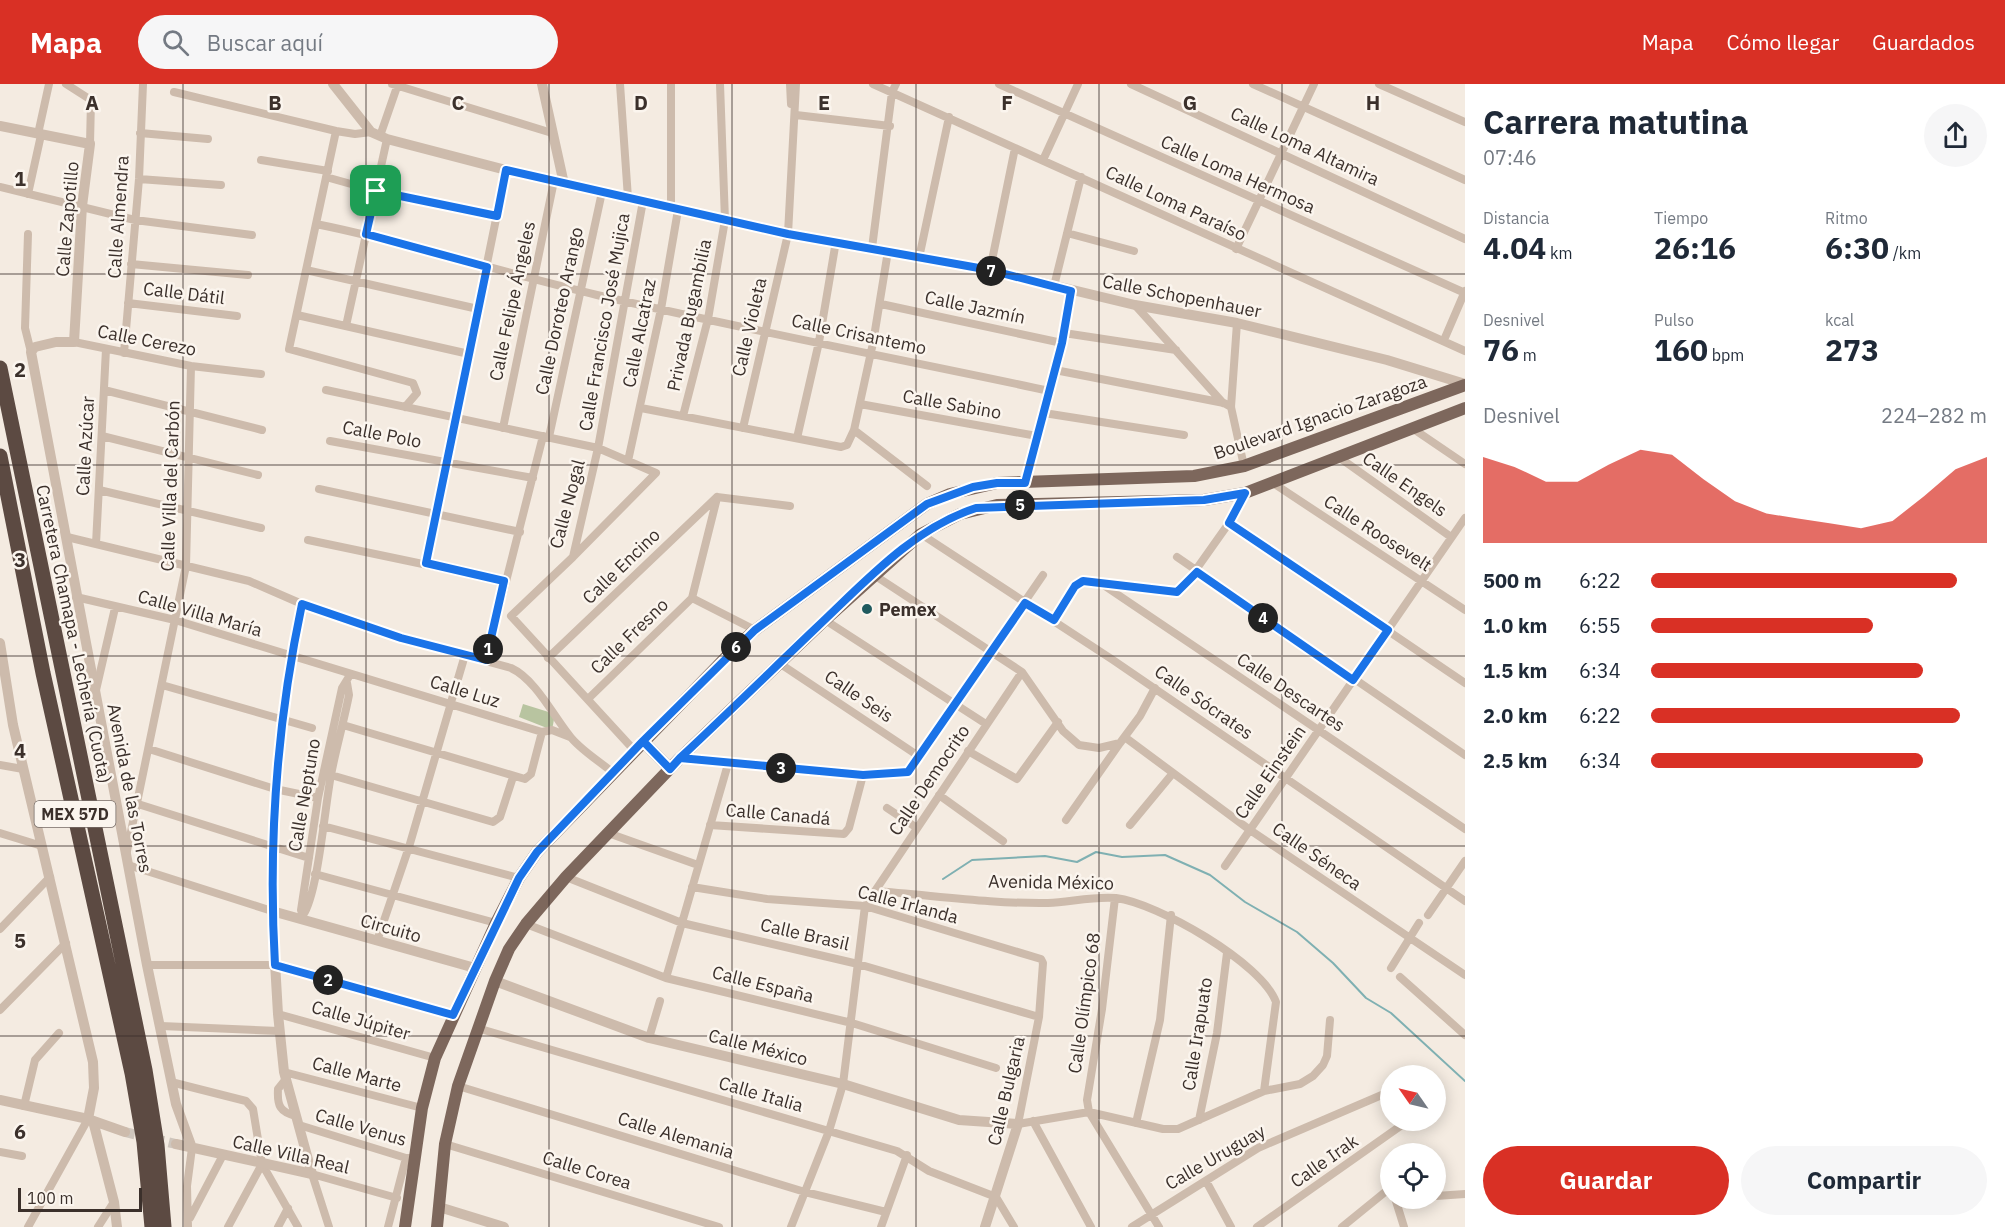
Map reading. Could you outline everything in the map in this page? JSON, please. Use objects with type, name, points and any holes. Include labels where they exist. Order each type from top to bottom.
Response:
[{"type":"highway","name":"Carretera Chamapa - Lechería (Cuota)","points":[[0,368],[144,1070],[157,1145],[164,1227]]},
{"type":"highway","name":"Carretera Chamapa - Lechería (Cuota)","points":[[0,456],[44,674],[132,1073],[144,1142],[152,1227]]},
{"type":"main road","name":"Boulevard Ignacio Zaragoza","points":[[405,1227],[410,1158],[435,1058],[453,1015],[519,878],[537,852],[612,772],[755,630],[927,504],[973,487],[997,483],[1194,476],[1244,466],[1465,385]]},
{"type":"main road","points":[[436,1227],[445,1144],[458,1086],[495,981],[509,949],[526,924],[566,877],[680,758],[825,620],[921,534],[960,514],[997,506],[1204,500],[1245,493],[1465,408]]},
{"type":"main road","points":[[638,745],[670,769]]},
{"type":"street","points":[[28,194],[50,84]]},
{"type":"street","name":"Calle Zapotillo","points":[[66,84],[91,100],[90,144],[82,206],[74,342]]},
{"type":"street","name":"Calle Almendra","points":[[124,353],[139,179],[143,84]]},
{"type":"street","points":[[333,84],[380,136]]},
{"type":"street","points":[[346,326],[376,191],[380,136],[396,84],[552,133]]},
{"type":"street","points":[[542,84],[559,183]]},
{"type":"street","points":[[620,84],[628,198]]},
{"type":"street","name":"Calle Alcatraz","points":[[628,461],[661,309],[674,209],[671,84]]},
{"type":"street","name":"Privada Bugambilia","points":[[683,416],[708,319],[725,220],[720,84]]},
{"type":"street","points":[[790,84],[793,134]]},
{"type":"street","points":[[793,134],[796,115],[796,84]]},
{"type":"street","name":"Calle Loma Paraíso","points":[[873,84],[894,88],[1015,148],[1465,351]]},
{"type":"street","name":"Calle Loma Hermosa","points":[[999,84],[1258,202],[1465,292]]},
{"type":"street","points":[[1043,160],[1078,84]]},
{"type":"street","name":"Calle Loma Altamira","points":[[1131,84],[1465,239]]},
{"type":"street","points":[[1253,84],[1465,180]]},
{"type":"street","points":[[1236,249],[1314,84]]},
{"type":"street","points":[[1379,84],[1465,122]]},
{"type":"street","points":[[872,248],[894,88]]},
{"type":"street","points":[[174,92],[336,131],[380,136]]},
{"type":"street","points":[[796,115],[890,126]]},
{"type":"street","points":[[920,258],[949,117]]},
{"type":"street","points":[[0,126],[90,144]]},
{"type":"street","points":[[336,131],[289,349],[413,383],[417,393],[405,407]]},
{"type":"street","points":[[140,133],[208,139]]},
{"type":"street","name":"Calle Violeta","points":[[743,428],[788,234],[793,134]]},
{"type":"street","name":"Calle Schopenhauer","points":[[380,136],[559,183],[788,234],[990,270],[1135,305],[1238,323],[1387,360],[1465,385]]},
{"type":"street","points":[[990,270],[1015,148]]},
{"type":"street","points":[[261,160],[327,174],[376,191],[497,216]]},
{"type":"street","points":[[426,563],[506,170]]},
{"type":"street","points":[[1054,286],[1081,177]]},
{"type":"street","points":[[139,179],[221,185]]},
{"type":"street","name":"Calle Felipe Ángeles","points":[[503,428],[534,280],[559,183]]},
{"type":"street","points":[[0,187],[135,220],[252,235]]},
{"type":"street","name":"Calle Doroteo Arango","points":[[486,660],[504,581],[546,436],[602,192]]},
{"type":"street","name":"Calle Francisco José Mujica","points":[[598,448],[643,201]]},
{"type":"street","name":"Calle Crisantemo","points":[[316,224],[366,234],[580,291],[1050,391]]},
{"type":"street","points":[[1067,233],[1134,251]]},
{"type":"street","points":[[28,234],[25,328],[31,352]]},
{"type":"street","points":[[797,438],[819,342],[836,241]]},
{"type":"street","points":[[641,408],[847,446],[854,430],[871,353],[888,252]]},
{"type":"street","points":[[131,264],[248,275]]},
{"type":"street","points":[[306,270],[478,309]]},
{"type":"street","points":[[1025,483],[1062,343],[1071,291]]},
{"type":"street","points":[[1444,340],[1465,292]]},
{"type":"street","name":"Calle Dátil","points":[[128,303],[237,316]]},
{"type":"street","name":"Calle Jazmín","points":[[881,304],[1062,343]]},
{"type":"street","points":[[1135,305],[1228,405]]},
{"type":"street","points":[[297,315],[469,354]]},
{"type":"street","points":[[1238,323],[1228,405],[1244,466]]},
{"type":"street","points":[[1064,333],[1176,350]]},
{"type":"street","name":"Calle Cerezo","points":[[31,352],[35,347],[56,342],[74,342],[191,366],[261,374]]},
{"type":"street","name":"Calle Azúcar","points":[[96,544],[106,350]]},
{"type":"street","name":"Avenida de las Torres","points":[[31,352],[147,965],[181,1123],[192,1148]]},
{"type":"street","name":"Calle Villa del Carbón","points":[[127,859],[186,566],[191,366]]},
{"type":"street","points":[[1055,370],[1228,405]]},
{"type":"street","points":[[104,390],[189,414],[262,430]]},
{"type":"street","points":[[326,390],[598,448],[656,473],[573,557]]},
{"type":"street","name":"Calle Sabino","points":[[860,404],[1037,436]]},
{"type":"street","points":[[1044,413],[1184,435]]},
{"type":"street","points":[[1412,428],[1465,464]]},
{"type":"street","points":[[854,430],[927,486]]},
{"type":"street","points":[[102,436],[258,475]]},
{"type":"street","name":"Calle Polo","points":[[330,441],[533,478]]},
{"type":"street","name":"Calle Nogal","points":[[548,658],[511,616],[573,557],[598,448]]},
{"type":"street","name":"Calle Engels","points":[[1340,458],[1452,537]]},
{"type":"street","name":"Calle Roosevelt","points":[[1273,483],[1465,610]]},
{"type":"street","points":[[319,489],[520,532]]},
{"type":"street","points":[[99,490],[261,528]]},
{"type":"street","points":[[1054,620],[1079,582],[1099,582],[1177,592],[1197,572],[1229,523],[1245,493]]},
{"type":"street","points":[[755,630],[692,598],[717,497],[790,506]]},
{"type":"street","name":"Calle Encino","points":[[548,658],[717,497]]},
{"type":"street","name":"Calle Einstein","points":[[1225,866],[1465,518]]},
{"type":"street","points":[[1229,523],[1465,683]]},
{"type":"street","name":"Calle Sócrates","points":[[921,534],[1155,688],[1465,902]]},
{"type":"street","points":[[67,537],[249,581],[302,604],[401,638],[511,668],[522,674],[555,713],[570,737],[612,772]]},
{"type":"street","points":[[308,540],[504,581]]},
{"type":"street","points":[[1177,557],[1465,755]]},
{"type":"street","points":[[874,575],[1022,672],[1071,740],[1079,746],[1099,748],[1123,741]]},
{"type":"street","points":[[680,758],[863,775],[908,772],[1043,575]]},
{"type":"street","name":"Calle Descartes","points":[[1099,582],[1465,829]]},
{"type":"street","name":"Calle Villa María","points":[[76,597],[115,608],[175,620],[291,657],[348,679]]},
{"type":"street","name":"Calle Fresno","points":[[589,698],[692,598]]},
{"type":"street","points":[[302,604],[291,657],[275,789],[272,911],[279,1031],[285,1075],[329,1227]]},
{"type":"street","points":[[95,696],[115,608]]},
{"type":"street","points":[[825,620],[986,724]]},
{"type":"street","points":[[0,643],[13,725],[93,1062],[94,1088],[91,1120],[114,1202],[117,1227]]},
{"type":"street","points":[[377,941],[409,847],[465,655]]},
{"type":"street","points":[[548,658],[638,745]]},
{"type":"street","name":"Calle Seis","points":[[779,663],[920,757]]},
{"type":"street","name":"Calle Democrito","points":[[865,906],[1022,672]]},
{"type":"street","name":"Calle Luz","points":[[348,679],[451,701],[542,732],[552,730],[570,737]]},
{"type":"street","name":"Calle Neptuno","points":[[302,918],[307,909],[315,874],[331,775],[350,690],[348,679]]},
{"type":"street","name":"Calle Neptuno","points":[[302,918],[301,910],[318,798],[342,688],[348,679]]},
{"type":"street","points":[[162,685],[284,722],[312,728]]},
{"type":"street","points":[[1066,820],[1123,741],[1155,688]]},
{"type":"street","points":[[968,751],[1017,779],[1058,722]]},
{"type":"street","points":[[343,725],[513,777],[528,778],[542,732]]},
{"type":"street","name":"Calle Séneca","points":[[1123,741],[1173,773],[1250,830],[1409,940],[1465,975]]},
{"type":"street","points":[[149,749],[275,789],[318,798]]},
{"type":"street","points":[[666,978],[728,764]]},
{"type":"street","points":[[0,765],[23,769]]},
{"type":"street","points":[[1130,825],[1173,773]]},
{"type":"street","points":[[331,775],[493,822],[497,821],[513,777]]},
{"type":"street","name":"Calle Canadá","points":[[710,825],[844,834],[849,828],[863,775]]},
{"type":"street","points":[[939,795],[1003,841]]},
{"type":"street","points":[[138,804],[309,858]]},
{"type":"street","points":[[887,808],[917,828]]},
{"type":"street","points":[[323,826],[519,878]]},
{"type":"street","points":[[608,833],[698,866]]},
{"type":"street","points":[[0,844],[4,834],[42,846]]},
{"type":"street","points":[[127,859],[272,911]]},
{"type":"street","points":[[1428,915],[1465,861]]},
{"type":"street","points":[[315,874],[496,923]]},
{"type":"street","points":[[0,929],[50,877]]},
{"type":"street","name":"Calle Brasil","points":[[566,877],[682,923],[858,964],[1038,1017]]},
{"type":"street","name":"Calle Irlanda","points":[[692,887],[767,899],[865,906],[1041,959]]},
{"type":"street","name":"Avenida México","points":[[875,891],[1047,903],[1115,898],[1143,904],[1171,915],[1227,952],[1266,982],[1276,1002],[1264,1091]]},
{"type":"street","name":"Calle Olímpico 68","points":[[1089,1112],[1087,1100],[1102,1009],[1115,898]]},
{"type":"street","points":[[791,1227],[829,1131],[843,1084],[865,906]]},
{"type":"street","name":"Circuito","points":[[272,911],[475,968]]},
{"type":"street","points":[[1136,1123],[1160,1020],[1171,915]]},
{"type":"street","points":[[1390,968],[1419,923]]},
{"type":"street","name":"Calle España","points":[[526,924],[666,978],[852,1023],[996,1068]]},
{"type":"street","points":[[0,1010],[66,943]]},
{"type":"street","name":"Calle Irapuato","points":[[1199,1120],[1217,1033],[1227,952]]},
{"type":"street","name":"Calle Bulgaria","points":[[985,1227],[1018,1124],[1038,1017],[1043,963],[1041,959]]},
{"type":"street","points":[[147,965],[275,965],[453,1015]]},
{"type":"street","points":[[1400,977],[1465,1035]]},
{"type":"street","name":"Calle México","points":[[495,981],[649,1038],[843,1084],[959,1120],[1018,1124]]},
{"type":"street","points":[[649,1038],[660,1000]]},
{"type":"street","name":"Calle Júpiter","points":[[278,1014],[435,1058]]},
{"type":"street","points":[[1018,1124],[1089,1112],[1136,1123],[1178,1129],[1264,1091],[1300,1083],[1313,1076],[1323,1065],[1330,1020]]},
{"type":"street","points":[[161,1026],[279,1031]]},
{"type":"street","name":"Calle Italia","points":[[477,1028],[907,1155],[929,1171],[996,1197]]},
{"type":"street","points":[[24,1106],[35,1060],[59,1033]]},
{"type":"street","name":"Calle Marte","points":[[285,1075],[422,1108]]},
{"type":"street","points":[[171,1082],[251,1104],[262,1164],[298,1227]]},
{"type":"street","name":"Calle Alemania","points":[[458,1086],[806,1192],[886,1212]]},
{"type":"street","name":"Calle Uruguay","points":[[1131,1227],[1258,1148],[1380,1096]]},
{"type":"street","points":[[0,1100],[91,1120],[125,1132]]},
{"type":"street","points":[[1089,1112],[1159,1227]]},
{"type":"street","points":[[28,1227],[91,1120]]},
{"type":"street","name":"Calle Venus","points":[[297,1121],[410,1158]]},
{"type":"street","points":[[1033,1121],[1091,1227]]},
{"type":"street","name":"Calle Irak","points":[[1257,1227],[1393,1131]]},
{"type":"street","name":"Calle Villa Real","points":[[176,1144],[312,1174],[397,1198]]},
{"type":"street","name":"Calle Corea","points":[[445,1144],[719,1227]]},
{"type":"street","points":[[188,1224],[187,1186],[192,1148]]},
{"type":"street","points":[[0,1162],[2,1152],[22,1156]]},
{"type":"street","points":[[188,1224],[223,1155]]},
{"type":"street","points":[[881,1227],[907,1155]]},
{"type":"street","points":[[388,1227],[410,1158]]},
{"type":"street","points":[[228,1227],[262,1164]]},
{"type":"street","points":[[1206,1180],[1231,1227]]},
{"type":"street","points":[[1446,1195],[1465,1194]]},
{"type":"street","points":[[1344,1226],[1380,1196]]},
{"type":"street","points":[[996,1197],[1014,1227]]},
{"type":"street","points":[[98,1227],[114,1202]]},
{"type":"street","points":[[439,1207],[504,1227]]},
{"type":"street","points":[[278,1227],[288,1208]]},
{"type":"street","points":[[1398,1209],[1404,1227]]},
{"type":"green space","points":[[523,704],[555,714],[552,730],[519,717]]},
{"type":"waterway","points":[[943,879],[972,860],[1045,856],[1077,862],[1096,852],[1122,857],[1165,855],[1210,875],[1245,902],[1297,932],[1333,963],[1366,998],[1391,1013],[1465,1081]]},
{"type":"tunnel","points":[[125,1132],[176,1144]]},
{"type":"place","name":"Pemex","points":[[867,609]]},
{"type":"route","points":[[376,191],[366,234],[487,267],[426,563],[504,581],[486,660],[401,638],[302,604],[291,657],[275,789],[272,848],[275,965],[453,1015],[519,878],[537,852],[643,741],[670,769],[680,758],[863,775],[908,772],[1025,603],[1054,620],[1079,582],[1177,592],[1197,572],[1353,680],[1388,630],[1229,523],[1245,493],[1204,500],[976,508],[943,521],[898,552],[680,758],[670,769],[649,747],[643,741],[755,630],[927,504],[973,487],[997,483],[1025,483],[1062,343],[1071,291],[990,270],[788,234],[506,170],[497,216],[376,191]]}]
